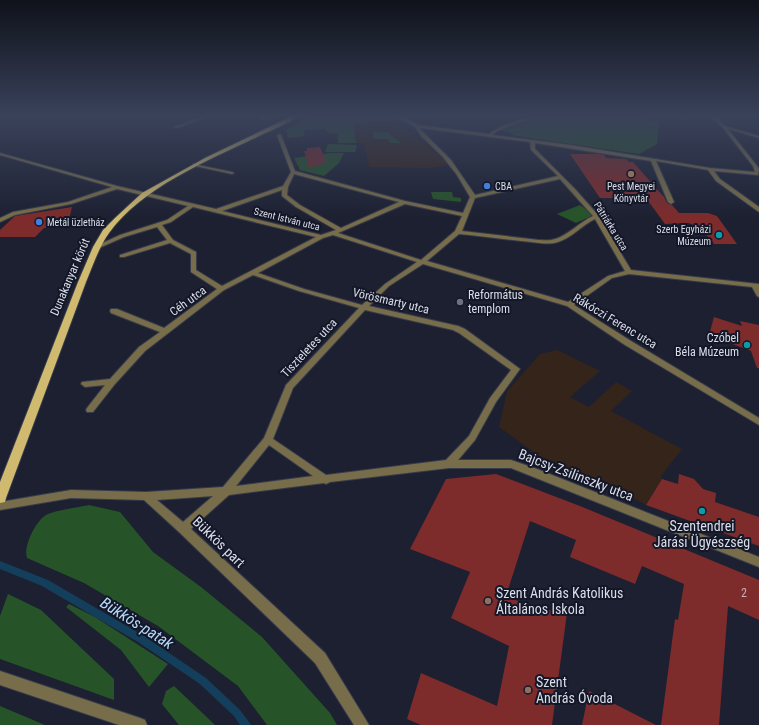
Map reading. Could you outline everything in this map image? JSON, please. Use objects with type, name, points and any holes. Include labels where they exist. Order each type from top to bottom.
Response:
[{"type":"main road","name":"Dunakanyar körút","points":[[0,498],[43,382],[97,247],[117,219],[144,194],[195,165],[225,151]]},
{"type":"street","points":[[285,151],[293,172],[284,194],[298,206],[340,230]]},
{"type":"street","points":[[442,151],[448,156],[473,197]]},
{"type":"street","name":"Pátriárka utca","points":[[535,151],[575,190],[596,217],[628,272]]},
{"type":"street","points":[[595,151],[757,176],[757,166],[744,151]]},
{"type":"street","name":"Szent István utca","points":[[0,154],[116,188],[321,237],[333,233],[422,262]]},
{"type":"street","points":[[652,160],[671,202]]},
{"type":"street","points":[[195,165],[232,173]]},
{"type":"street","points":[[710,169],[724,185],[759,210]]},
{"type":"street","points":[[293,172],[404,202],[466,215]]},
{"type":"street","points":[[473,197],[561,177]]},
{"type":"street","points":[[217,211],[286,187]]},
{"type":"street","points":[[0,220],[12,214],[69,203],[116,188]]},
{"type":"street","points":[[473,197],[458,232],[543,242],[556,241],[585,221],[596,217]]},
{"type":"street","points":[[333,233],[404,202]]},
{"type":"street","points":[[97,247],[122,236],[169,221],[192,205]]},
{"type":"street","points":[[159,225],[171,241],[194,253],[193,271],[222,289]]},
{"type":"street","name":"Tiszteletes utca","points":[[183,529],[226,491],[268,440],[289,387],[363,308],[387,285],[422,262],[458,232]]},
{"type":"street","name":"Céh utca","points":[[90,410],[112,382],[142,349],[165,331],[222,289],[321,237]]},
{"type":"street","points":[[122,256],[171,241]]},
{"type":"street","name":"Rákóczi Ferenc utca","points":[[422,262],[569,305],[628,343],[759,422]]},
{"type":"street","points":[[569,305],[610,277],[628,272],[757,286],[759,295]]},
{"type":"street","name":"Vörösmarty utca","points":[[252,273],[293,288],[363,308],[455,328],[462,331],[516,369],[493,400],[472,438],[449,464]]},
{"type":"street","points":[[114,311],[165,331]]},
{"type":"street","points":[[85,384],[112,382]]},
{"type":"street","points":[[268,440],[326,480]]},
{"type":"street","name":"Bajcsy-Zsilinszky utca","points":[[146,496],[226,491],[449,464],[511,464],[759,562]]},
{"type":"street","points":[[0,506],[71,494],[146,496]]},
{"type":"street","name":"Bükkös part","points":[[146,496],[320,658],[362,725]]},
{"type":"street","points":[[0,678],[140,725]]},
{"type":"shaded area","points":[[366,151],[434,151],[450,165],[428,168],[369,167]]},
{"type":"shaded area","points":[[557,350],[600,371],[570,397],[589,407],[616,382],[632,391],[611,411],[682,449],[661,476],[662,479],[646,505],[615,488],[539,456],[499,427],[507,391],[540,354]]},
{"type":"green space","points":[[325,151],[355,151],[355,152],[325,152]]},
{"type":"green space","points":[[618,151],[645,151],[639,154]]},
{"type":"green space","points":[[330,153],[344,153],[339,163],[324,176],[300,170],[294,158]]},
{"type":"green space","points":[[431,192],[452,192],[453,197],[461,198],[461,202],[433,199]]},
{"type":"green space","points":[[580,205],[592,216],[576,223],[557,214]]},
{"type":"green space","points":[[89,505],[120,512],[153,552],[201,587],[262,637],[330,713],[337,725],[267,725],[238,686],[158,626],[84,583],[27,558],[27,547],[31,534],[42,518],[54,512]]},
{"type":"green space","points":[[8,594],[41,610],[114,679],[114,700],[0,659],[0,616]]},
{"type":"green space","points":[[69,604],[95,617],[168,664],[149,687],[121,650],[66,607]]},
{"type":"green space","points":[[174,686],[215,725],[179,725],[162,704],[166,691]]},
{"type":"green space","points":[[0,706],[45,725],[0,725]]},
{"type":"building","points":[[304,151],[322,151],[326,162],[309,168]]},
{"type":"building","points":[[570,154],[598,154],[604,155],[606,158],[626,159],[629,162],[633,162],[664,197],[667,203],[672,205],[679,213],[708,213],[717,216],[737,244],[714,244],[700,227],[688,223],[665,224],[646,198],[600,198]]},
{"type":"building","name":"Metál üzletház","points":[[72,207],[68,224],[44,228],[35,237],[0,237],[0,230],[15,216]]},
{"type":"building","name":"Czóbel Béla Múzeum","points":[[714,317],[742,326],[740,321],[759,325],[759,368],[757,368],[751,351],[709,335]]},
{"type":"building","name":"Szent András Katolikus Általános Iskola","points":[[496,474],[580,506],[759,580],[759,620],[728,606],[719,725],[661,725],[675,619],[678,620],[684,584],[642,566],[635,584],[570,557],[576,540],[530,521],[506,596],[532,607],[567,613],[552,725],[421,725],[407,719],[421,673],[497,706],[509,646],[451,618],[470,572],[410,549],[446,479]]},
{"type":"building","name":"Szentendrei Járási Ügyészség","points":[[679,474],[694,479],[703,489],[716,493],[715,502],[759,517],[759,546],[646,505],[662,479],[678,484]]},
{"type":"building","points":[[589,691],[656,725],[582,725]]},
{"type":"waterway","name":"Bükkös-patak","points":[[0,565],[45,583],[141,639],[203,681],[237,713],[246,725]]},
{"type":"place","name":"Pest Megyei Könyvtár","points":[[631,174]]},
{"type":"place","name":"CBA","points":[[487,186]]},
{"type":"place","name":"Metál üzletház","points":[[39,222]]},
{"type":"place","name":"Szerb Egyházi Múzeum","points":[[719,235]]},
{"type":"place","name":"Református templom","points":[[460,302]]},
{"type":"place","name":"Czóbel Béla Múzeum","points":[[747,345]]},
{"type":"place","name":"Szentendrei Járási Ügyészség","points":[[702,511]]},
{"type":"place","name":"Szent András Katolikus Általános Iskola","points":[[488,601]]},
{"type":"place","name":"Szent András Óvoda","points":[[528,690]]}]
